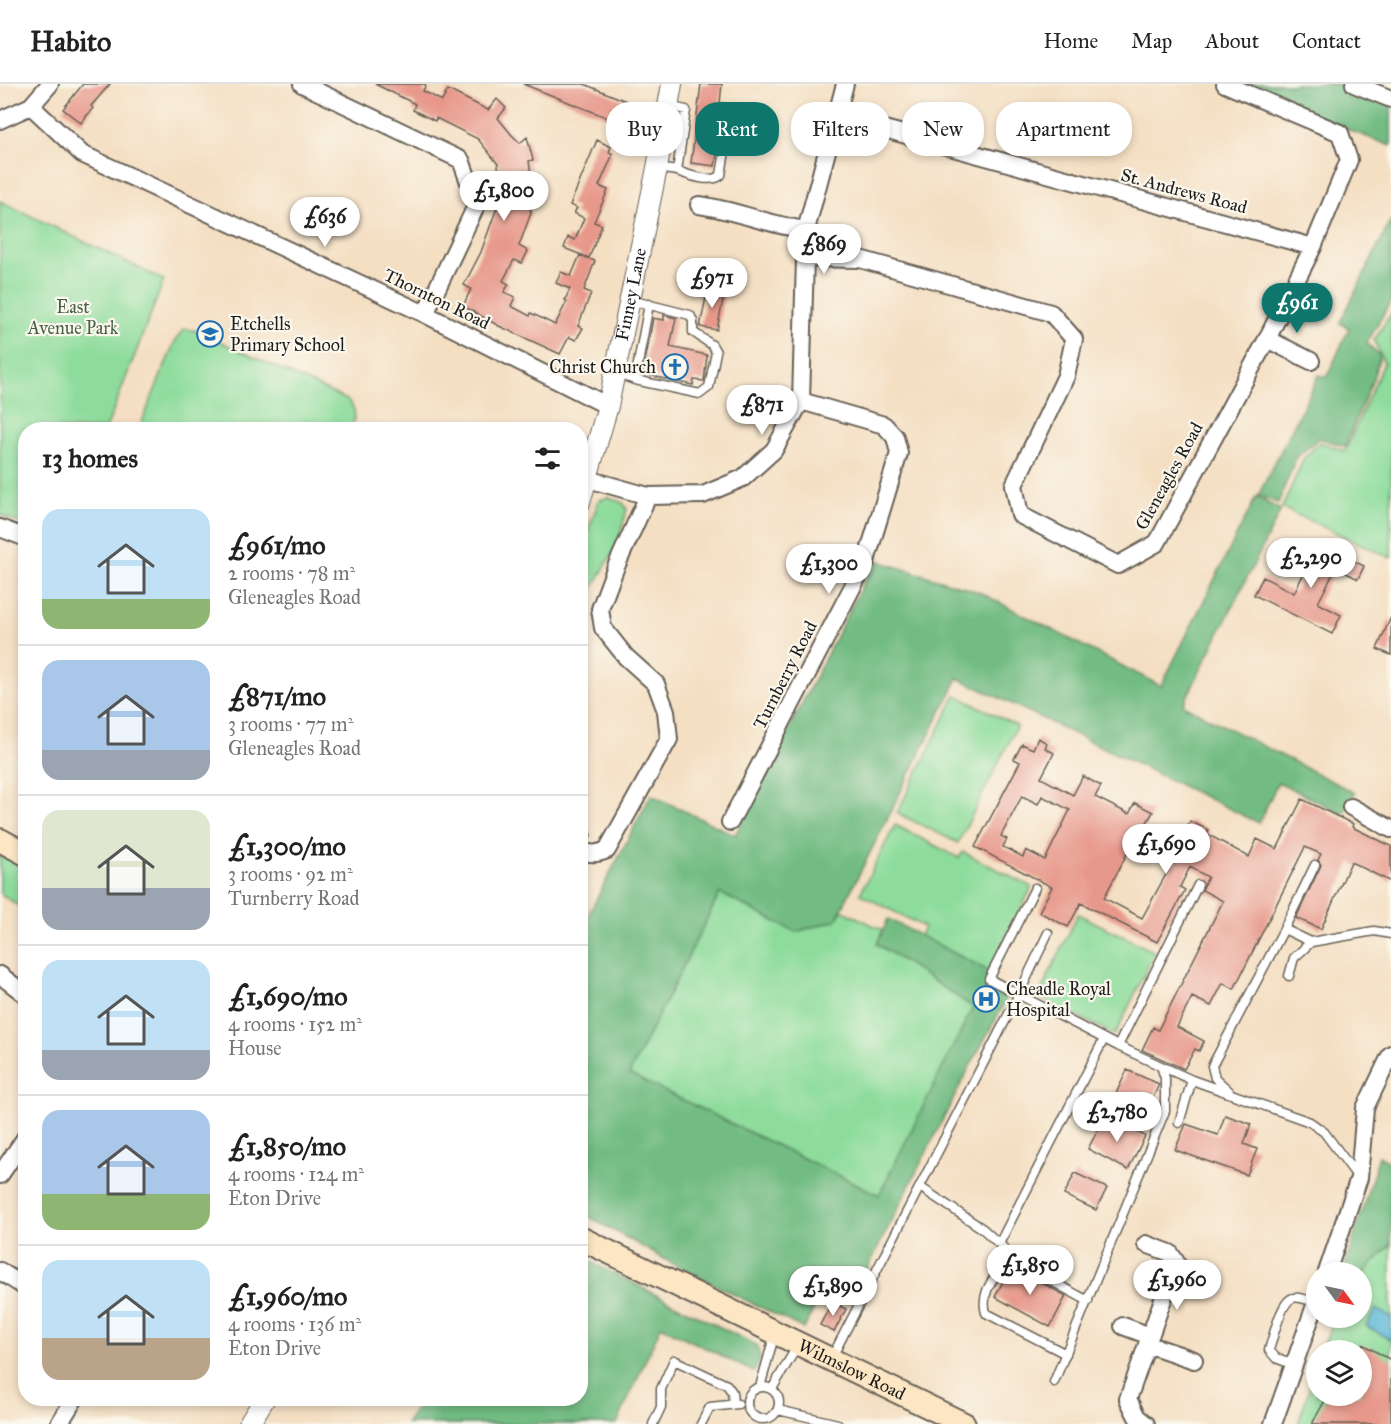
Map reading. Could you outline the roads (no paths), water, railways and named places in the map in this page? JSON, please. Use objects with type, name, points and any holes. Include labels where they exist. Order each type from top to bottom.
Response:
[{"type":"main road","points":[[0,840],[18,850]]},
{"type":"main road","name":"Wilmslow Road","points":[[588,1237],[640,1267]]},
{"type":"main road","name":"Wilmslow Road","points":[[588,1242],[964,1424]]},
{"type":"street","points":[[0,120],[31,106],[50,84]]},
{"type":"street","points":[[302,84],[461,160],[477,204],[425,314]]},
{"type":"street","name":"Finney Lane","points":[[669,102],[672,84]]},
{"type":"street","points":[[840,102],[845,84]]},
{"type":"street","name":"Gleneagles Road","points":[[805,258],[860,258],[1051,313],[1074,339],[1066,376],[1014,485],[1020,515],[1118,565],[1156,543],[1267,339],[1313,246],[1349,159],[1340,133],[1226,84]]},
{"type":"street","points":[[1354,84],[1391,99]]},
{"type":"street","name":"Thornton Road","points":[[31,106],[82,154],[425,314],[608,406]]},
{"type":"street","name":"St. Andrews Road","points":[[890,130],[1313,246]]},
{"type":"street","name":"Finney Lane","points":[[588,479],[608,406],[659,156]]},
{"type":"street","points":[[588,479],[648,496],[703,495],[743,478],[774,450],[801,402],[806,230],[826,156]]},
{"type":"street","points":[[699,205],[725,203],[767,222],[806,230]]},
{"type":"street","points":[[1267,339],[1311,361]]},
{"type":"street","name":"Turnberry Road","points":[[730,822],[866,561],[900,453],[895,437],[884,425],[801,402]]},
{"type":"street","points":[[588,853],[598,854],[607,850],[669,740],[666,711],[656,684],[626,657],[603,628],[600,609],[615,569],[648,496]]},
{"type":"street","points":[[0,528],[18,535]]},
{"type":"street","points":[[1351,807],[1391,829]]},
{"type":"street","points":[[0,975],[18,989]]},
{"type":"street","points":[[1330,1262],[1359,1178],[1365,1108],[1391,1054]]},
{"type":"street","points":[[0,1175],[18,1149]]},
{"type":"street","points":[[1146,1244],[1170,1253],[1176,1262],[1128,1399],[1137,1416],[1146,1424]]},
{"type":"street","points":[[0,1271],[18,1283]]},
{"type":"street","points":[[1123,1326],[1194,1360]]},
{"type":"street","points":[[1274,1424],[1308,1328]]},
{"type":"street","points":[[59,1424],[70,1406]]},
{"type":"street","points":[[249,1424],[260,1406]]},
{"type":"lane","points":[[683,109],[686,110],[683,130]]},
{"type":"lane","points":[[677,171],[679,156]]},
{"type":"lane","points":[[657,168],[677,171],[689,176],[718,178],[721,175],[724,156]]},
{"type":"lane","points":[[615,373],[634,380],[700,394],[709,387],[716,352],[712,345],[693,332],[693,321],[690,315],[629,300]]},
{"type":"lane","points":[[634,380],[649,304]]},
{"type":"lane","points":[[1231,1093],[1215,1078],[1212,1066],[1316,865]]},
{"type":"lane","points":[[1118,1046],[1198,885]]},
{"type":"lane","points":[[1035,888],[989,979],[1118,1046],[1192,1080],[1310,1122],[1324,1132],[1359,1178]]},
{"type":"lane","points":[[1284,929],[1311,942]]},
{"type":"lane","points":[[1289,976],[1294,958],[1311,942],[1374,931],[1391,934]]},
{"type":"lane","points":[[830,1359],[1019,994],[1048,933]]},
{"type":"lane","points":[[999,1244],[1104,1038]]},
{"type":"lane","points":[[1054,1382],[1165,1111],[1165,1078],[1161,1066]]},
{"type":"lane","points":[[1179,1123],[1192,1080]]},
{"type":"lane","points":[[920,1187],[962,1214],[1034,1273],[1088,1301]]},
{"type":"lane","points":[[1009,1254],[988,1286],[984,1305],[986,1313],[1066,1354]]},
{"type":"lane","points":[[1294,1365],[1276,1358],[1269,1350],[1284,1304],[1292,1298],[1306,1300]]},
{"type":"lane","points":[[760,1387],[775,1333]]},
{"type":"lane","points":[[772,1389],[798,1344]]},
{"type":"lane","points":[[653,1424],[662,1407],[661,1389],[674,1360],[727,1385],[732,1392],[734,1403]]},
{"type":"lane","points":[[760,1387],[772,1389],[779,1398],[778,1410],[770,1419],[761,1420],[749,1413],[746,1404],[752,1391],[760,1387]]},
{"type":"lane","points":[[701,1424],[710,1407],[734,1403],[746,1404]]},
{"type":"lane","points":[[778,1410],[837,1424]]},
{"type":"water","points":[[1376,1309],[1391,1317],[1391,1340],[1370,1328],[1372,1328],[1372,1316]]},
{"type":"place","name":"Etchells Primary School","points":[[210,334]]},
{"type":"place","name":"Christ Church","points":[[675,367]]},
{"type":"place","name":"Cheadle Royal Hospital","points":[[986,999]]},
{"type":"park label","name":"East Avenue Park","points":[[73,317]]}]
